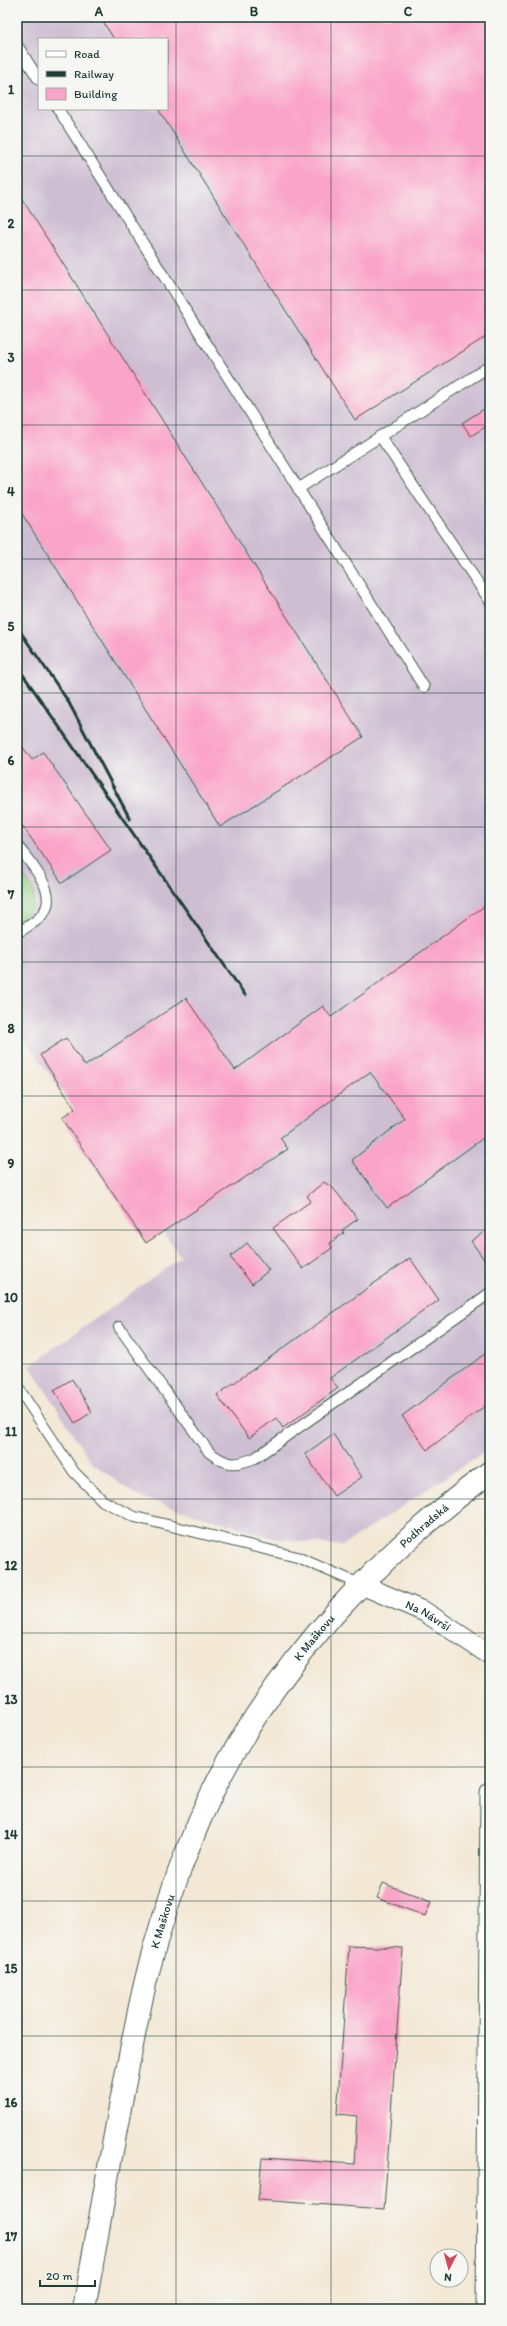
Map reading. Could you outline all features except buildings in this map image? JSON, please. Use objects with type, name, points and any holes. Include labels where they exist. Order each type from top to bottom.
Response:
[{"type":"main road","name":"Podhradská","points":[[362,1585],[406,1541],[452,1500],[490,1472]]},
{"type":"main road","name":"K Maškovu","points":[[84,2309],[138,2015],[148,1972],[171,1894],[220,1778],[249,1728],[302,1651],[362,1585]]},
{"type":"street","name":"Na Návrší","points":[[362,1585],[425,1612],[490,1655]]},
{"type":"street","points":[[486,2309],[488,2241],[490,1792]]},
{"type":"lane","points":[[17,45],[38,78]]},
{"type":"lane","points":[[59,110],[424,687]]},
{"type":"lane","points":[[298,489],[490,366]]},
{"type":"lane","points":[[380,436],[490,601]]},
{"type":"lane","points":[[17,845],[45,886],[49,896],[48,906],[40,917],[17,933]]},
{"type":"lane","points":[[119,1327],[209,1452],[222,1462],[239,1464],[256,1458],[490,1293]]},
{"type":"lane","points":[[17,1387],[74,1472],[103,1501],[136,1518],[297,1557],[362,1585]]},
{"type":"shaded area","points":[[17,17],[490,17],[490,1448],[342,1546],[273,1538],[137,1496],[91,1462],[30,1366],[181,1257],[17,1029]]},
{"type":"green space","points":[[17,866],[27,880],[34,899],[29,912],[23,920],[21,919],[17,922]]},
{"type":"railway","points":[[17,627],[68,701],[130,819]]},
{"type":"railway","points":[[17,666],[245,995]]}]
